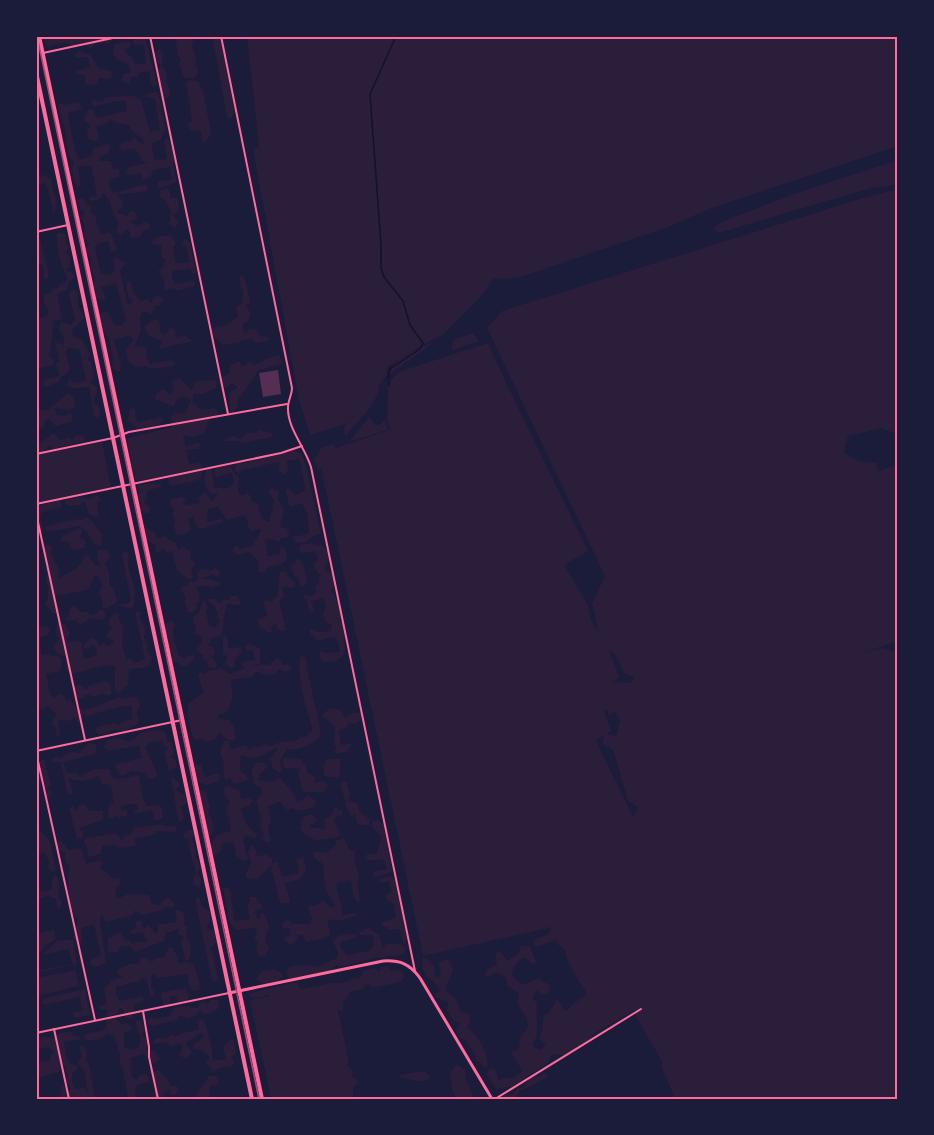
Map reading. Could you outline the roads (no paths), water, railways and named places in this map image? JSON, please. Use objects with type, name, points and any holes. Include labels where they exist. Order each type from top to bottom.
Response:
[{"type":"main road","points":[[39,36],[262,1099]]},
{"type":"main road","points":[[36,72],[252,1099]]},
{"type":"street","points":[[38,54],[122,36]]},
{"type":"street","points":[[150,36],[228,414]]},
{"type":"street","points":[[221,36],[292,388],[287,404],[291,420],[308,458],[315,488],[415,971],[493,1099],[641,1009]]},
{"type":"street","points":[[36,232],[68,225]]},
{"type":"street","points":[[36,454],[287,404]]},
{"type":"street","points":[[36,504],[281,453],[302,446]]},
{"type":"street","points":[[36,513],[85,740]]},
{"type":"street","points":[[95,1020],[36,751],[182,720]]},
{"type":"street","points":[[36,1033],[393,960],[404,963],[415,971]]},
{"type":"street","points":[[143,1011],[149,1057],[158,1099]]},
{"type":"street","points":[[54,1029],[69,1099]]},
{"type":"waterway","points":[[388,378],[390,369],[420,349],[423,343],[410,325],[403,301],[384,277],[381,268],[370,94],[396,36]]},
{"type":"tram line","points":[[37,36],[259,1099]]}]
